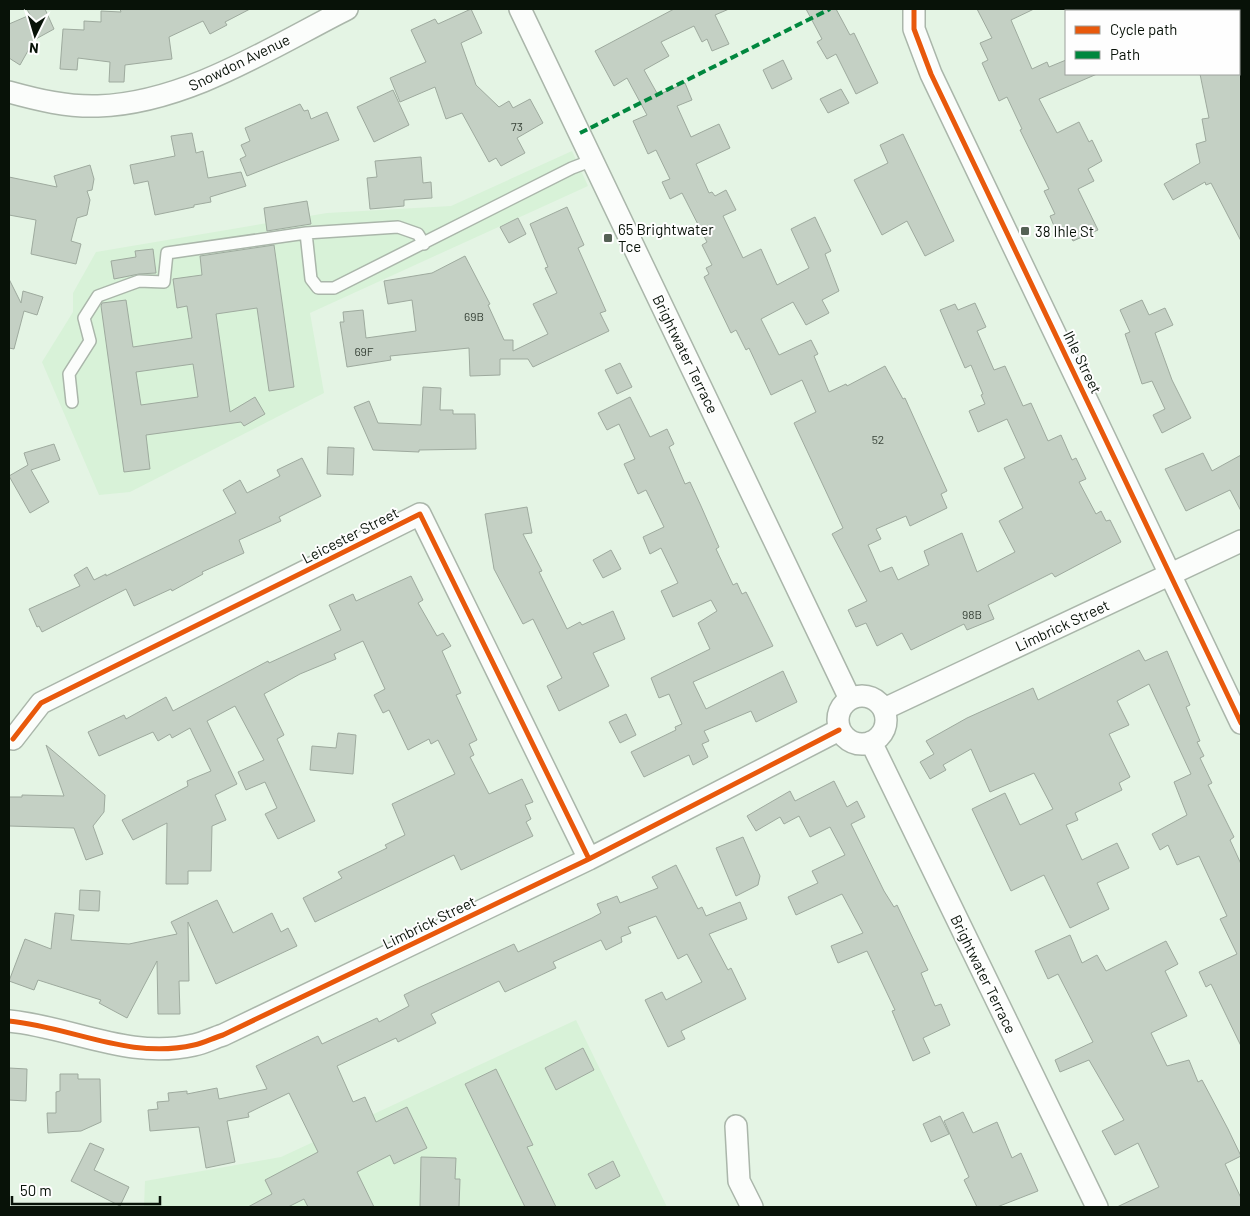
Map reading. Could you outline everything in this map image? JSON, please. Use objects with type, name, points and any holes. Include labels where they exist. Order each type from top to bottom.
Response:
[{"type":"street","name":"Snowdon Avenue","points":[[9,92],[48,102],[98,106],[149,98],[191,87],[347,9]]},
{"type":"street","name":"Brightwater Terrace","points":[[520,9],[850,699]]},
{"type":"street","name":"Ihle Street","points":[[897,9],[914,19],[931,74],[1241,722]]},
{"type":"street","name":"Leicester Street","points":[[13,739],[41,703],[420,514],[589,859]]},
{"type":"street","name":"Limbrick Street","points":[[884,709],[1241,541]]},
{"type":"street","points":[[860,696],[871,697],[880,702],[884,709],[887,717],[884,730],[871,742],[854,742],[839,730],[838,715],[843,704],[850,699],[860,696]]},
{"type":"street","name":"Limbrick Street","points":[[9,1021],[107,1044],[136,1048],[162,1049],[194,1045],[223,1034],[589,859],[839,730]]},
{"type":"street","name":"Brightwater Terrace","points":[[871,742],[1097,1207]]},
{"type":"street","points":[[736,1126],[739,1181],[752,1207]]},
{"type":"lane","points":[[306,233],[311,279],[318,288],[334,288],[572,168],[593,160]]},
{"type":"lane","points":[[72,402],[69,374],[90,341],[84,318],[98,296],[139,281],[164,282],[166,253],[306,233],[398,227],[418,234],[424,244]]},
{"type":"shaded area","points":[[572,151],[588,186],[310,313],[324,393],[130,492],[99,495],[42,362],[73,312],[73,293],[96,252],[327,213],[451,206]]},
{"type":"shaded area","points":[[576,1020],[667,1207],[144,1207],[145,1181],[281,1157]]},
{"type":"building","points":[[27,9],[45,9],[54,29],[34,40],[20,65],[9,58],[9,24],[30,15]]},
{"type":"building","points":[[120,9],[250,9],[225,22],[227,25],[210,34],[203,21],[169,37],[172,59],[125,65],[124,82],[109,82],[110,62],[78,58],[77,70],[60,69],[63,29],[84,30],[84,21],[101,22],[101,11],[121,12]]},
{"type":"building","points":[[471,9],[482,33],[461,43],[476,85],[499,107],[509,101],[513,108],[530,99],[543,123],[517,138],[525,153],[501,166],[496,158],[489,162],[462,113],[446,119],[435,87],[400,102],[390,78],[426,62],[411,30],[435,19],[438,24]]},
{"type":"building","points":[[674,9],[729,9],[715,15],[729,44],[712,51],[707,39],[702,42],[694,26],[661,42],[669,56],[644,70],[658,95],[685,83],[692,100],[677,106],[691,137],[719,124],[730,148],[696,164],[709,193],[712,192],[715,196],[726,190],[736,210],[723,216],[743,258],[761,249],[777,285],[809,268],[791,229],[815,217],[831,251],[825,254],[839,291],[822,300],[829,313],[806,325],[793,302],[761,319],[779,355],[811,340],[818,354],[814,356],[829,392],[846,384],[847,386],[885,366],[903,399],[905,398],[947,491],[941,494],[947,508],[910,526],[906,516],[876,529],[881,539],[868,545],[880,572],[892,567],[898,580],[929,565],[924,551],[962,533],[977,572],[1015,552],[999,521],[1023,508],[1004,468],[1025,458],[1007,419],[978,432],[969,411],[985,404],[981,395],[983,394],[971,365],[965,368],[940,310],[955,304],[958,310],[975,303],[986,327],[977,331],[994,370],[1005,366],[1023,406],[1031,403],[1048,441],[1061,435],[1072,460],[1076,458],[1086,479],[1079,482],[1096,514],[1101,511],[1106,521],[1110,520],[1121,542],[1055,577],[1052,573],[988,605],[994,619],[967,630],[964,624],[911,650],[902,633],[877,646],[866,623],[856,627],[848,610],[867,601],[832,534],[843,528],[794,423],[816,412],[802,380],[771,395],[749,348],[746,350],[736,330],[731,333],[704,277],[709,274],[706,268],[712,265],[702,245],[707,242],[682,193],[670,199],[662,182],[670,179],[656,150],[648,154],[633,121],[647,115],[627,78],[614,86],[595,51]]},
{"type":"building","points":[[806,9],[836,9],[850,35],[854,33],[878,83],[856,94],[836,54],[827,59],[817,42],[822,39]]},
{"type":"building","points":[[977,9],[1034,9],[1011,20],[1032,69],[1047,62],[1049,67],[1065,60],[1065,75],[1095,75],[1039,99],[1057,133],[1079,122],[1089,142],[1092,140],[1102,161],[1088,169],[1094,181],[1078,189],[1098,230],[1073,241],[1066,226],[1056,231],[1050,216],[1055,214],[1044,191],[1049,189],[1020,130],[1022,129],[1007,97],[999,101],[982,63],[988,60],[980,43],[992,38]]},
{"type":"building","points":[[783,60],[792,79],[772,89],[763,70]]},
{"type":"building","points":[[1241,74],[1241,241],[1211,183],[1206,185],[1205,182],[1173,200],[1164,184],[1200,163],[1196,144],[1206,141],[1202,119],[1209,118],[1200,75]]},
{"type":"building","points":[[841,89],[849,103],[828,113],[820,99]]},
{"type":"building","points":[[393,90],[409,125],[374,142],[357,107]]},
{"type":"building","points":[[300,104],[304,111],[308,110],[311,119],[327,112],[339,140],[247,176],[240,159],[246,156],[241,145],[250,141],[245,128]]},
{"type":"building","points":[[192,133],[196,153],[203,151],[208,178],[241,172],[246,186],[210,197],[211,202],[155,215],[148,181],[134,184],[130,165],[175,156],[171,136]]},
{"type":"building","points":[[903,134],[954,241],[925,256],[907,221],[882,235],[854,180],[888,163],[880,145]]},
{"type":"building","points":[[421,157],[423,183],[431,182],[432,198],[404,200],[404,206],[370,209],[367,178],[377,177],[375,161]]},
{"type":"building","points":[[90,165],[94,179],[92,190],[87,191],[90,200],[87,215],[77,218],[71,241],[81,244],[76,264],[31,254],[36,220],[9,215],[9,177],[57,187],[54,176]]},
{"type":"building","points":[[307,201],[311,224],[267,231],[264,208]]},
{"type":"building","points":[[567,207],[584,245],[578,248],[606,311],[600,313],[609,331],[533,367],[528,359],[500,359],[500,375],[470,376],[469,348],[390,356],[391,360],[347,367],[340,322],[344,322],[343,312],[363,310],[366,338],[416,331],[412,300],[388,304],[384,281],[432,273],[465,256],[490,304],[488,305],[504,340],[513,340],[513,351],[548,334],[533,304],[557,293],[545,268],[548,267],[530,224]]},
{"type":"building","points":[[518,218],[526,234],[509,243],[500,227]]},
{"type":"building","points":[[274,245],[294,387],[269,391],[257,308],[216,314],[230,412],[255,397],[265,414],[244,426],[241,422],[146,435],[150,469],[124,472],[102,303],[126,300],[133,347],[192,338],[187,306],[177,308],[173,279],[202,275],[200,256]],"holes":[[[193,364],[198,397],[141,405],[136,372]]]},
{"type":"building","points":[[153,249],[156,273],[114,279],[111,261],[136,257],[135,251]]},
{"type":"building","points":[[9,279],[21,303],[23,291],[43,297],[37,315],[24,311],[14,349],[9,348]]},
{"type":"building","points":[[1142,300],[1149,315],[1165,308],[1173,325],[1155,333],[1172,380],[1191,418],[1162,433],[1153,415],[1165,409],[1152,381],[1142,384],[1125,334],[1130,332],[1120,310]]},
{"type":"building","points":[[620,363],[632,387],[617,394],[605,370]]},
{"type":"building","points":[[423,387],[441,388],[440,410],[453,410],[453,414],[475,414],[476,449],[419,450],[419,452],[373,450],[354,407],[369,401],[378,423],[421,425]]},
{"type":"building","points":[[630,397],[650,437],[667,429],[674,444],[669,447],[685,484],[690,482],[719,547],[716,549],[733,585],[737,583],[742,594],[746,592],[773,646],[693,682],[706,709],[783,671],[797,702],[756,722],[751,711],[704,731],[709,741],[702,744],[708,757],[693,765],[689,755],[644,777],[631,752],[676,730],[675,727],[682,724],[669,694],[659,698],[651,678],[710,649],[698,623],[717,611],[711,600],[673,617],[661,591],[678,583],[661,548],[650,554],[643,537],[664,527],[646,490],[638,494],[624,464],[635,459],[619,424],[607,430],[598,413]]},
{"type":"building","points":[[54,444],[60,460],[31,470],[49,502],[30,513],[9,476],[28,465],[24,453]]},
{"type":"building","points":[[328,447],[354,448],[353,475],[327,474]]},
{"type":"building","points":[[1203,453],[1212,471],[1241,455],[1241,511],[1230,490],[1186,511],[1165,469]]},
{"type":"building","points":[[302,458],[321,496],[279,517],[281,521],[239,540],[244,553],[202,572],[203,574],[172,591],[171,589],[134,606],[126,589],[42,632],[39,626],[37,627],[29,609],[80,586],[74,575],[87,567],[94,580],[106,574],[106,576],[236,513],[223,490],[240,480],[247,493],[280,476],[277,470]]},
{"type":"building","points":[[527,507],[532,533],[523,534],[542,571],[539,572],[567,629],[580,622],[582,625],[613,611],[625,639],[593,653],[609,686],[559,711],[547,686],[562,678],[533,619],[523,624],[494,569],[485,514]]},
{"type":"building","points":[[611,550],[621,569],[603,578],[593,560]]},
{"type":"building","points":[[411,576],[423,600],[418,603],[437,636],[443,633],[451,646],[442,651],[461,693],[456,695],[477,740],[469,744],[474,755],[470,757],[489,794],[522,779],[533,802],[525,805],[531,819],[526,822],[533,836],[461,870],[454,855],[315,922],[303,898],[342,878],[338,872],[387,848],[385,845],[405,835],[392,804],[455,774],[438,740],[431,744],[429,739],[408,750],[389,710],[383,713],[374,695],[385,689],[363,641],[334,654],[336,659],[300,674],[264,694],[284,735],[277,739],[315,821],[278,839],[265,814],[277,808],[265,782],[246,790],[238,772],[264,760],[235,706],[207,721],[237,784],[215,795],[226,820],[212,826],[211,871],[188,871],[188,884],[166,884],[167,823],[133,840],[122,820],[188,786],[187,781],[211,771],[190,728],[172,738],[170,734],[158,741],[153,732],[99,756],[88,732],[124,715],[126,719],[166,697],[173,711],[268,661],[269,663],[341,630],[329,605],[353,594],[356,601]]},
{"type":"building","points":[[1139,650],[1145,661],[1167,651],[1190,705],[1186,707],[1200,741],[1197,742],[1204,756],[1200,758],[1212,783],[1208,785],[1234,837],[1230,840],[1241,864],[1241,1046],[1211,984],[1206,987],[1199,972],[1237,954],[1220,919],[1227,916],[1199,856],[1177,865],[1168,845],[1160,850],[1152,834],[1187,815],[1174,782],[1191,774],[1149,684],[1117,701],[1129,725],[1109,734],[1130,777],[1119,783],[1122,790],[1075,813],[1078,820],[1066,825],[1082,860],[1117,843],[1129,868],[1097,883],[1109,909],[1070,928],[1044,875],[1011,891],[972,809],[1005,793],[1020,825],[1053,809],[1034,773],[990,792],[971,749],[943,765],[946,770],[930,779],[920,762],[934,754],[926,741],[967,718],[1033,688],[1038,700]]},
{"type":"building","points":[[626,714],[636,735],[620,743],[609,722]]},
{"type":"building","points":[[338,733],[356,735],[353,774],[310,770],[312,746],[336,748]]},
{"type":"building","points":[[46,745],[105,795],[104,812],[93,826],[103,854],[86,860],[74,828],[9,826],[9,797],[22,797],[22,795],[64,796]]},
{"type":"building","points":[[834,781],[847,807],[857,801],[865,817],[851,824],[884,891],[894,907],[897,905],[928,970],[921,973],[935,1006],[941,1004],[950,1025],[923,1038],[930,1053],[913,1061],[892,1011],[895,1010],[867,951],[838,963],[831,946],[863,933],[842,894],[796,915],[788,897],[818,883],[812,871],[845,855],[830,827],[810,837],[799,816],[784,824],[780,817],[756,831],[747,816],[790,791],[795,801]]},
{"type":"building","points":[[743,837],[760,876],[758,885],[736,896],[716,848]]},
{"type":"building","points":[[676,865],[698,909],[702,907],[706,916],[740,902],[747,919],[709,934],[728,970],[731,968],[746,999],[681,1031],[685,1039],[668,1047],[645,1000],[662,992],[666,1000],[702,982],[687,954],[678,959],[656,916],[628,927],[631,933],[621,937],[622,942],[606,950],[601,940],[553,962],[556,968],[505,992],[499,981],[431,1014],[436,1023],[398,1042],[396,1038],[337,1066],[353,1102],[365,1097],[376,1122],[407,1107],[427,1148],[394,1164],[390,1155],[357,1172],[374,1207],[308,1207],[304,1199],[288,1207],[248,1207],[272,1194],[265,1180],[318,1152],[289,1093],[248,1113],[249,1117],[227,1121],[235,1162],[206,1168],[199,1127],[150,1131],[148,1110],[158,1109],[157,1102],[169,1101],[168,1093],[187,1091],[187,1094],[217,1088],[219,1099],[267,1089],[256,1066],[318,1036],[322,1044],[377,1018],[379,1022],[409,1006],[404,995],[514,944],[518,952],[592,918],[601,913],[597,904],[617,896],[620,903],[658,888],[652,877]]},
{"type":"building","points":[[80,890],[100,891],[99,911],[79,910]]},
{"type":"building","points":[[217,900],[233,933],[272,913],[281,932],[288,928],[297,946],[216,984],[188,922],[189,981],[179,981],[180,1014],[158,1014],[157,961],[127,1018],[99,1003],[101,1000],[38,980],[34,990],[9,981],[25,939],[51,949],[55,913],[74,915],[71,940],[129,944],[177,934],[171,922]]},
{"type":"building","points":[[1070,935],[1082,963],[1097,955],[1106,971],[1166,941],[1178,964],[1165,971],[1187,1016],[1151,1033],[1167,1066],[1189,1060],[1198,1082],[1202,1080],[1228,1129],[1241,1156],[1225,1164],[1241,1198],[1241,1207],[1117,1207],[1159,1187],[1138,1143],[1115,1155],[1102,1131],[1124,1120],[1089,1060],[1060,1072],[1055,1060],[1093,1042],[1058,974],[1048,979],[1035,951]]},
{"type":"building","points":[[583,1048],[594,1070],[556,1090],[545,1068]]},
{"type":"building","points":[[9,1068],[27,1069],[26,1101],[9,1100]]},
{"type":"building","points":[[496,1069],[533,1145],[527,1147],[556,1207],[525,1207],[465,1084]]},
{"type":"building","points":[[60,1074],[78,1074],[78,1079],[100,1079],[101,1122],[81,1131],[48,1133],[47,1113],[56,1113],[56,1092],[60,1091]]},
{"type":"building","points":[[963,1112],[973,1133],[997,1122],[1012,1158],[1021,1153],[1038,1191],[997,1207],[977,1207],[964,1180],[969,1177],[944,1121]]},
{"type":"building","points":[[940,1116],[949,1134],[931,1142],[923,1124]]},
{"type":"building","points":[[90,1143],[104,1149],[94,1170],[129,1187],[120,1206],[71,1181]]},
{"type":"building","points":[[421,1157],[456,1158],[455,1179],[460,1179],[459,1207],[420,1207]]},
{"type":"building","points":[[613,1161],[620,1176],[596,1189],[588,1174]]},
{"type":"marked path","points":[[580,133],[830,9]]},
{"type":"cycle path","points":[[914,9],[914,29],[931,74],[1241,723]]},
{"type":"cycle path","points":[[13,739],[41,703],[420,514],[589,859]]},
{"type":"cycle path","points":[[9,1021],[32,1024],[124,1046],[170,1049],[201,1043],[223,1035],[589,859],[839,730]]},
{"type":"place","name":"38 Ihle St","points":[[1025,231]]},
{"type":"place","name":"65 Brightwater Tce","points":[[608,238]]}]
